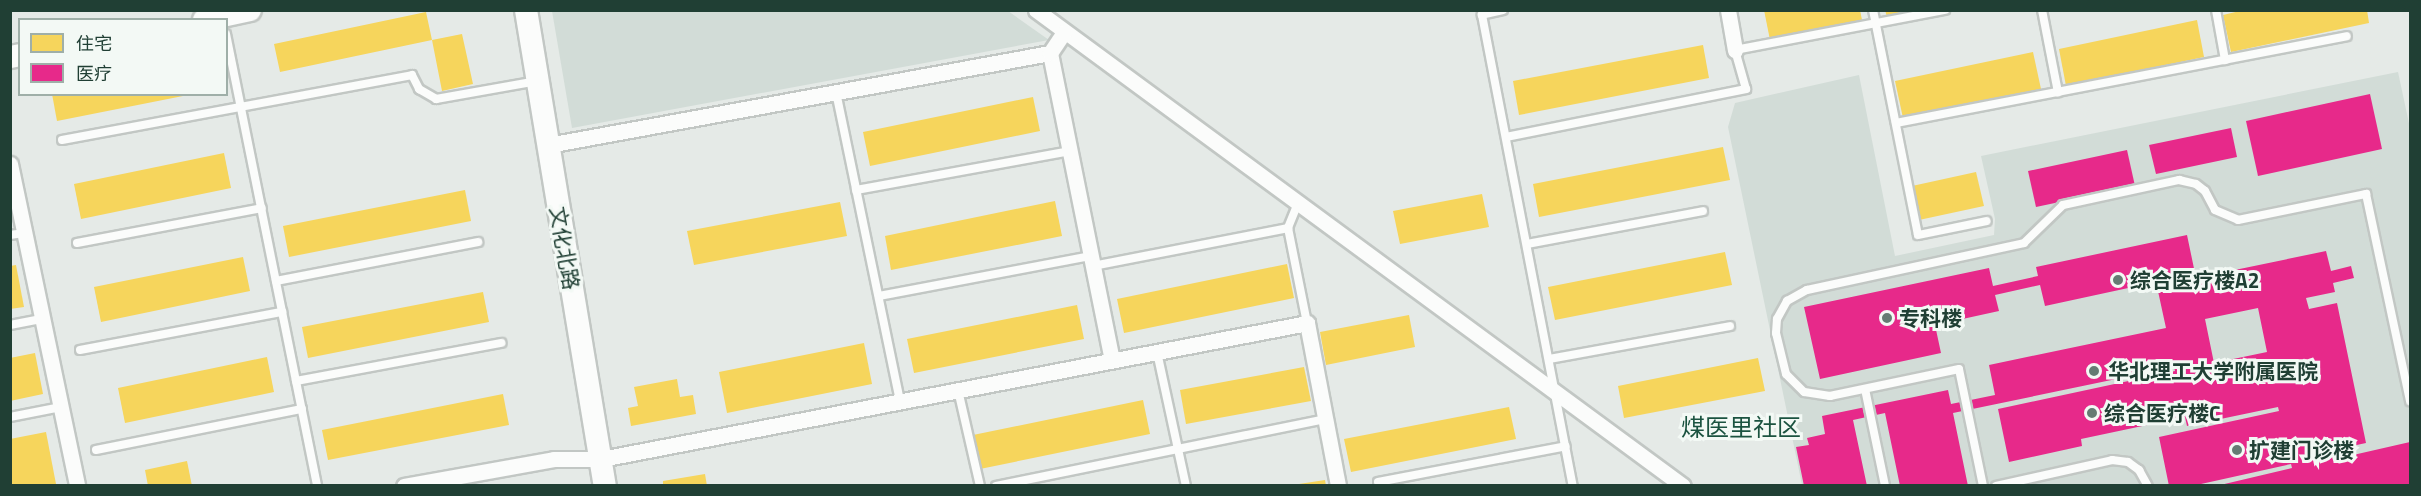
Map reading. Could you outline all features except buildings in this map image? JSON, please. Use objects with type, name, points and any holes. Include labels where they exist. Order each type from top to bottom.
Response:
[{"type":"street","points":[[228,19],[250,10]]},
{"type":"street","name":"文化北路","points":[[526,10],[605,486]]},
{"type":"street","points":[[1036,10],[1683,486]]},
{"type":"street","points":[[1728,10],[1736,50]]},
{"type":"street","points":[[1064,32],[1050,53],[1112,360]]},
{"type":"street","points":[[548,145],[1050,53]]},
{"type":"street","points":[[10,164],[18,234],[42,319],[77,486]]},
{"type":"street","points":[[404,486],[554,459],[601,459],[1307,323],[1338,486]]},
{"type":"lane","points":[[1503,10],[1482,15],[1574,486]]},
{"type":"lane","points":[[1873,10],[1918,235],[1987,221]]},
{"type":"lane","points":[[1506,137],[1746,89],[1736,50],[1945,10]]},
{"type":"lane","points":[[2042,10],[2058,92]]},
{"type":"lane","points":[[2216,10],[2225,60]]},
{"type":"lane","points":[[1896,123],[2347,36]]},
{"type":"lane","points":[[228,56],[241,106],[317,486]]},
{"type":"lane","points":[[62,140],[412,75],[419,89],[436,99],[537,81]]},
{"type":"lane","points":[[836,92],[900,401]]},
{"type":"lane","points":[[856,190],[1070,151]]},
{"type":"lane","points":[[1983,486],[1959,369],[1865,389],[1816,395],[1793,384],[1783,367],[1776,333],[1777,319],[1787,301],[1807,290],[2024,243],[2063,205],[2179,180],[2196,184],[2205,191],[2215,210],[2238,220],[2366,194],[2410,401]]},
{"type":"lane","points":[[1298,204],[1288,228],[1307,323]]},
{"type":"lane","points":[[77,243],[262,208]]},
{"type":"lane","points":[[1527,244],[1703,211]]},
{"type":"lane","points":[[879,296],[1288,228]]},
{"type":"lane","points":[[276,281],[478,242]]},
{"type":"lane","points":[[80,350],[282,312]]},
{"type":"lane","points":[[10,325],[42,319]]},
{"type":"lane","points":[[1549,359],[1731,326]]},
{"type":"lane","points":[[296,381],[502,343]]},
{"type":"lane","points":[[1157,352],[1186,486]]},
{"type":"lane","points":[[1865,389],[1884,486]]},
{"type":"lane","points":[[958,390],[980,486]]},
{"type":"lane","points":[[10,417],[61,407]]},
{"type":"lane","points":[[96,450],[302,410]]},
{"type":"lane","points":[[996,486],[1326,419]]},
{"type":"lane","points":[[1378,482],[1566,446]]},
{"type":"lane","points":[[1996,486],[2112,460],[2128,462],[2139,470],[2148,486]]},
{"type":"shaded area","points":[[552,11],[1008,11],[1049,40],[572,128]]},
{"type":"shaded area","name":"华北理工大学附属医院","points":[[2398,72],[2410,128],[2410,485],[1802,485],[1728,127],[1735,103],[1859,75],[1895,256],[1994,235],[1995,219],[1981,156]]},
{"type":"place","name":"综合医疗楼A2","points":[[2118,280]]},
{"type":"place","name":"专科楼","points":[[1887,318]]},
{"type":"place","name":"华北理工大学附属医院","points":[[2094,371]]},
{"type":"place","name":"综合医疗楼C","points":[[2092,413]]},
{"type":"place","name":"扩建门诊楼","points":[[2237,450]]},
{"type":"district","name":"煤医里社区","points":[[1741,428]]}]
